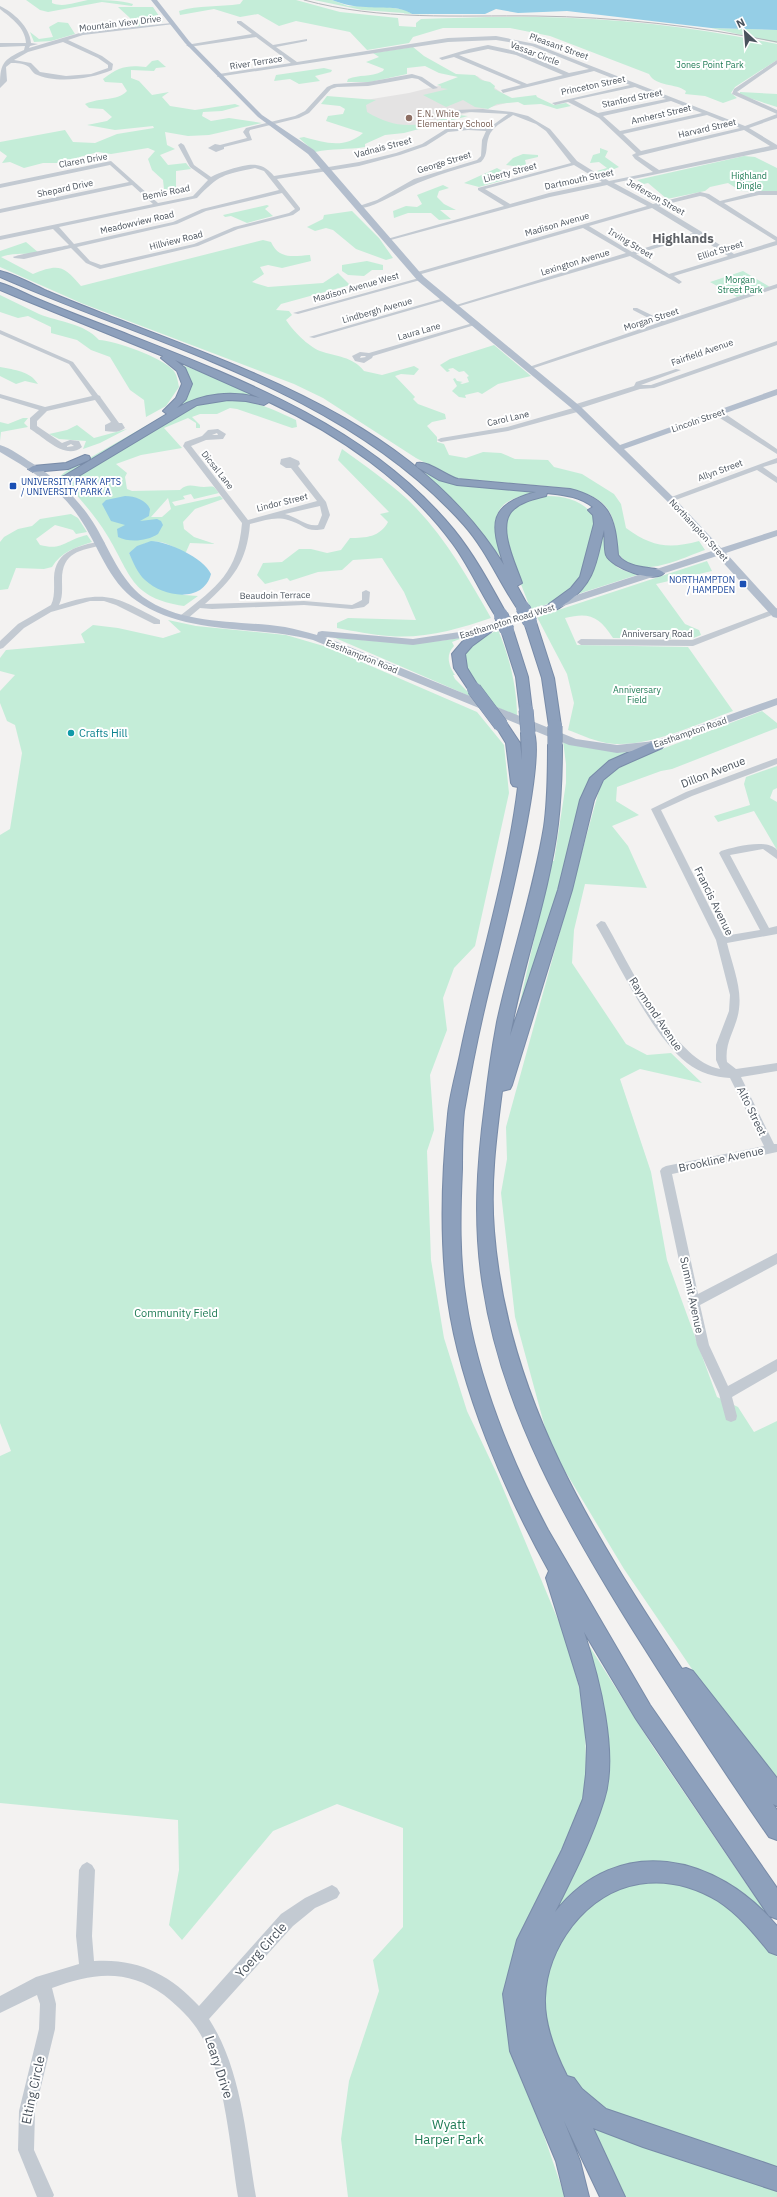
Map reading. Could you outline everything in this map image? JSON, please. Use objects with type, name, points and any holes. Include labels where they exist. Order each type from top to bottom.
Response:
[{"type":"highway","points":[[0,274],[39,291],[251,374],[323,407],[443,478],[458,482],[570,492],[585,497],[597,504],[609,518],[612,555],[615,560],[632,570],[658,573]]},
{"type":"highway","points":[[0,286],[183,360],[276,400],[309,417],[358,448],[411,491],[449,532],[484,581],[507,630],[522,677],[529,754],[520,826],[477,1009],[456,1113],[451,1187],[451,1220],[457,1301],[468,1353],[495,1435],[541,1537],[582,1657],[591,1695],[598,1746],[594,1799],[570,1858],[528,1940],[515,1994],[522,2051],[568,2161],[586,2197]]},
{"type":"highway","points":[[33,469],[55,469],[68,466],[115,442],[167,412],[177,404],[186,391],[186,378],[176,365],[118,335]]},
{"type":"highway","points":[[54,483],[68,478],[185,407],[201,401],[219,397],[248,398],[266,402],[321,428],[358,448]]},
{"type":"highway","points":[[353,425],[410,466],[451,504],[488,549],[524,608]]},
{"type":"highway","points":[[54,483],[68,466]]},
{"type":"highway","points":[[553,607],[575,591],[586,577],[600,520],[594,510],[583,502],[565,496],[544,494],[525,497],[516,501],[504,510],[499,525],[524,608],[548,678],[555,726],[556,766],[550,827],[499,1059],[488,1153],[485,1228],[494,1299],[510,1368],[543,1454],[567,1502],[628,1604],[713,1738],[777,1829]]},
{"type":"highway","points":[[487,629],[465,644],[458,655],[457,664],[513,743],[516,755],[520,826]]},
{"type":"highway","points":[[488,1153],[511,1058],[565,890],[587,800],[597,778],[605,770],[657,745]]},
{"type":"highway","points":[[541,1537],[643,1712],[777,1908]]},
{"type":"highway","points":[[628,1604],[777,1795]]},
{"type":"highway","points":[[613,2197],[551,2071],[541,2046],[535,2022],[533,1999],[537,1972],[545,1949],[556,1928],[571,1906],[591,1890],[614,1878],[629,1874],[659,1872],[687,1876],[713,1886],[738,1903],[756,1920],[777,1944]]},
{"type":"highway","points":[[551,2071],[573,2098],[598,2118],[643,2135],[777,2179]]},
{"type":"highway","points":[[568,2161],[577,2197]]},
{"type":"main road","points":[[154,0],[189,45],[219,76]]},
{"type":"main road","name":"Northampton Street","points":[[219,76],[260,116],[304,146],[324,170],[389,240],[418,276],[578,408],[670,499],[776,612]]},
{"type":"main road","name":"Lincoln Street","points":[[619,448],[777,392]]},
{"type":"main road","name":"Easthampton Road","points":[[0,448],[54,483],[81,511],[126,586],[150,605],[184,617],[214,623],[286,631],[317,638],[573,742],[602,748],[617,749],[657,745],[777,701]]},
{"type":"main road","name":"Easthampton Road West","points":[[286,631],[413,642],[452,638],[487,629],[777,533]]},
{"type":"street","points":[[0,7],[25,30],[30,39],[30,44],[26,51]]},
{"type":"street","points":[[239,22],[296,64]]},
{"type":"street","name":"Mountain View Drive","points":[[8,61],[26,51],[92,32],[132,30],[172,24]]},
{"type":"street","points":[[189,45],[257,35]]},
{"type":"street","name":"Pleasant Street","points":[[296,64],[436,41],[476,37],[514,40],[533,45],[745,128],[776,146]]},
{"type":"street","points":[[0,86],[4,81],[3,67],[8,61],[25,63],[38,73],[71,79],[92,77],[110,69],[112,65],[102,57],[74,47],[64,40]]},
{"type":"street","points":[[272,46],[305,40]]},
{"type":"street","points":[[0,45],[53,43]]},
{"type":"street","name":"Vassar Circle","points":[[442,58],[475,49],[493,47],[506,50],[568,75]]},
{"type":"street","points":[[454,55],[526,85]]},
{"type":"street","points":[[777,62],[736,90],[734,93],[777,112]]},
{"type":"street","name":"River Terrace","points":[[219,76],[296,64]]},
{"type":"street","points":[[503,91],[594,69]]},
{"type":"street","points":[[764,72],[771,74]]},
{"type":"street","points":[[222,146],[247,141],[250,139],[246,132],[248,129],[297,117],[307,112],[329,88],[336,85],[368,84],[412,76],[420,78],[434,88]]},
{"type":"street","name":"Princeton Street","points":[[555,103],[636,85]]},
{"type":"street","name":"Stanford Street","points":[[598,115],[671,99]]},
{"type":"street","points":[[569,100],[598,115],[620,133],[640,153],[635,155],[637,158],[658,172]]},
{"type":"street","name":"Jefferson Street","points":[[443,114],[470,109],[512,114],[538,123],[548,129],[576,163],[652,206],[657,207],[734,256]]},
{"type":"street","name":"Amherst Street","points":[[620,133],[707,113]]},
{"type":"street","points":[[490,130],[512,114]]},
{"type":"street","name":"Harvard Street","points":[[640,153],[745,128],[777,116]]},
{"type":"street","name":"Vadnais Street","points":[[324,170],[359,164],[410,150],[424,145],[446,131],[468,128],[490,130]]},
{"type":"street","name":"George Street","points":[[359,207],[379,201],[416,180],[480,161],[484,156],[483,142],[490,130]]},
{"type":"street","points":[[181,145],[192,166],[211,180]]},
{"type":"street","name":"Dartmouth Street","points":[[389,240],[509,206],[608,181],[658,172],[776,146]]},
{"type":"street","name":"Claren Drive","points":[[3,185],[111,163],[155,204]]},
{"type":"street","name":"Liberty Street","points":[[509,206],[480,189],[576,163]]},
{"type":"street","name":"Bemis Road","points":[[0,238],[195,196],[211,180],[231,170],[255,166],[266,170],[274,178]]},
{"type":"street","points":[[274,178],[324,170]]},
{"type":"street","points":[[0,178],[3,185]]},
{"type":"street","name":"Hillview Road","points":[[54,226],[88,262],[100,266],[196,245],[236,228],[296,212],[298,210],[297,206],[283,191],[274,178]]},
{"type":"street","name":"Shepard Drive","points":[[0,211],[133,183]]},
{"type":"street","name":"Meadowview Road","points":[[16,257],[175,223],[204,210],[283,191]]},
{"type":"street","points":[[719,202],[759,193],[777,193]]},
{"type":"street","name":"Madison Avenue","points":[[418,276],[652,206],[704,194],[719,202]]},
{"type":"street","points":[[719,202],[777,241]]},
{"type":"street","name":"Irving Street","points":[[584,226],[679,282]]},
{"type":"street","name":"Lexington Avenue","points":[[455,307],[700,233]]},
{"type":"street","name":"Elliot Street","points":[[668,276],[777,241]]},
{"type":"street","name":"Madison Avenue West","points":[[296,313],[418,276]]},
{"type":"street","name":"Morgan Street","points":[[529,368],[777,286]]},
{"type":"street","name":"Lindbergh Avenue","points":[[312,338],[446,300]]},
{"type":"street","points":[[635,309],[664,324]]},
{"type":"street","name":"Laura Lane","points":[[368,355],[475,324]]},
{"type":"street","points":[[0,332],[71,363],[98,397],[116,424]]},
{"type":"street","name":"Fairfield Avenue","points":[[639,387],[637,385],[644,381],[777,336]]},
{"type":"street","name":"Fairfield Avenue","points":[[578,408],[639,387],[652,387],[777,343]]},
{"type":"street","points":[[0,396],[45,409]]},
{"type":"street","points":[[62,446],[33,427],[31,421],[33,417],[45,409],[98,397]]},
{"type":"street","name":"Carol Lane","points":[[441,440],[508,428],[578,408]]},
{"type":"street","points":[[718,413],[777,452]]},
{"type":"street","name":"Dicsal Lane","points":[[205,438],[188,444],[187,446],[246,523]]},
{"type":"street","name":"Allyn Street","points":[[670,499],[777,460]]},
{"type":"street","name":"Lindor Street","points":[[184,617],[221,584],[239,560],[243,549],[246,523],[322,502],[293,465]]},
{"type":"street","points":[[758,467],[777,481]]},
{"type":"street","points":[[272,515],[295,520],[307,528],[315,529],[321,527],[327,518],[322,502]]},
{"type":"street","points":[[50,610],[58,599],[58,568],[61,560],[75,550],[101,543]]},
{"type":"street","name":"Beaudoin Terrace","points":[[198,605],[212,607],[304,603],[352,607],[361,605],[366,601],[366,592]]},
{"type":"street","points":[[0,646],[21,626],[50,610],[93,599],[104,599],[124,606],[157,622]]},
{"type":"street","name":"Anniversary Road","points":[[581,642],[693,644],[737,625],[776,612]]},
{"type":"street","name":"Dillon Avenue","points":[[658,808],[777,761]]},
{"type":"street","name":"Francis Avenue","points":[[658,808],[656,810],[722,940],[736,1005],[722,1040],[720,1057],[722,1064],[734,1074]]},
{"type":"street","points":[[766,932],[724,853],[767,846],[777,856]]},
{"type":"street","name":"Raymond Avenue","points":[[601,926],[643,997],[678,1048],[701,1067],[734,1074]]},
{"type":"street","points":[[722,940],[777,930]]},
{"type":"street","points":[[734,1074],[777,1067]]},
{"type":"street","name":"Alto Street","points":[[734,1074],[774,1148]]},
{"type":"street","name":"Brookline Avenue","points":[[666,1171],[774,1148]]},
{"type":"street","name":"Summit Avenue","points":[[666,1171],[703,1345],[724,1394],[731,1416]]},
{"type":"street","points":[[694,1302],[777,1258]]},
{"type":"street","points":[[724,1394],[777,1365]]},
{"type":"street","points":[[87,1870],[84,1936],[87,1969]]},
{"type":"street","name":"Yoerg Circle","points":[[199,2018],[287,1920],[310,1902],[332,1893]]},
{"type":"street","name":"Leary Drive","points":[[0,2005],[63,1974],[87,1969],[116,1968],[148,1974],[173,1991],[199,2018],[215,2046],[225,2080],[248,2197]]},
{"type":"street","name":"Elting Circle","points":[[42,1983],[48,2004],[47,2029],[27,2112],[25,2143],[26,2150],[45,2195]]},
{"type":"shaded area","name":"E.N. White Elementary School","points":[[477,76],[514,101],[391,133],[347,103],[409,93]]},
{"type":"green space","points":[[26,0],[52,0],[52,3],[61,5],[88,0],[117,1],[133,4],[132,6],[102,2],[48,12],[40,10]]},
{"type":"green space","name":"Jones Point Park","points":[[243,0],[296,0],[340,12],[398,18],[399,26],[416,27],[416,23],[421,19],[510,17],[599,19],[659,25],[718,33],[777,44],[777,60],[735,87],[731,93],[737,98],[723,103],[705,96],[685,94],[686,91],[656,81],[649,74],[550,36],[510,28],[443,28],[413,37],[409,43],[367,50],[350,32],[296,21],[279,26],[258,14],[240,17],[214,9],[180,15],[179,11],[194,8],[240,4]]},
{"type":"green space","points":[[314,0],[332,0],[348,6],[387,7],[406,10],[411,14],[362,10]]},
{"type":"green space","points":[[118,7],[153,7],[163,22],[135,27],[130,18]]},
{"type":"green space","points":[[58,22],[68,23],[75,34],[51,41],[34,42],[30,32],[39,39],[53,37],[49,27]]},
{"type":"green space","points":[[711,28],[777,30],[777,43]]},
{"type":"green space","points":[[413,47],[424,56],[456,74],[475,75],[481,80],[490,82],[495,86],[494,89],[512,98],[536,95],[537,97],[554,105],[566,103],[571,106],[557,109],[541,104],[524,105],[518,102],[497,104],[488,109],[475,107],[463,100],[446,107],[423,95],[448,89],[441,88],[441,86],[437,85],[458,77],[439,73],[425,66],[407,68],[407,74],[370,82],[347,82],[348,79],[383,71],[384,69],[366,62],[379,57],[373,53]]},
{"type":"green space","points":[[158,60],[166,67],[156,68],[154,71],[131,70],[131,78],[139,81],[152,95],[169,92],[162,97],[170,106],[195,110],[235,104],[240,106],[222,111],[203,112],[202,116],[211,121],[229,118],[262,123],[209,135],[188,136],[165,132],[167,145],[175,149],[160,155],[168,165],[186,163],[191,169],[176,171],[176,188],[168,191],[164,189],[163,180],[152,170],[148,159],[155,151],[148,148],[111,154],[98,152],[58,163],[43,163],[24,168],[10,162],[2,163],[7,156],[0,151],[0,142],[65,130],[73,142],[95,143],[117,134],[154,128],[153,126],[115,130],[87,125],[107,121],[112,117],[103,109],[89,108],[85,104],[118,97],[127,91],[122,83],[105,82],[103,79],[118,69],[133,66],[146,67],[152,61]]},
{"type":"green space","points":[[324,68],[332,70],[331,72],[315,76],[320,81],[299,84],[290,79],[274,81],[276,75]]},
{"type":"green space","points":[[740,92],[777,94],[777,107],[740,95]]},
{"type":"green space","points":[[327,96],[376,100],[366,105],[367,112],[385,121],[401,125],[428,123],[456,115],[468,116],[404,133],[385,135],[365,144],[365,147],[315,152],[299,138],[304,137],[327,143],[342,143],[356,138],[363,133],[326,121],[328,116],[343,114],[345,109],[340,106],[321,104]]},
{"type":"green space","points":[[600,148],[608,151],[605,157],[619,167],[602,174],[597,171],[607,168],[599,162],[590,163],[593,155],[600,153]]},
{"type":"green space","points":[[523,154],[538,155],[538,157],[525,160],[527,168],[506,165],[513,158]]},
{"type":"green space","name":"Highland Dingle","points":[[744,156],[755,157],[777,168],[777,192],[741,191],[728,183],[710,187],[705,191],[667,199],[648,183],[644,184],[637,180]]},
{"type":"green space","points":[[497,168],[504,172],[498,175],[504,180],[479,187],[464,183]]},
{"type":"green space","points":[[443,185],[449,188],[439,191],[437,197],[444,204],[456,210],[440,210],[451,219],[439,220],[431,213],[408,213],[394,218],[393,211],[406,206],[417,207],[422,204],[417,195]]},
{"type":"green space","points":[[267,205],[269,206],[265,209],[273,216],[247,223],[231,216],[225,217],[223,215]]},
{"type":"green space","points":[[352,211],[379,238],[393,258],[386,260],[356,249],[333,230],[326,228],[315,231],[307,227],[323,219],[324,215]]},
{"type":"green space","points":[[263,240],[271,242],[278,252],[288,256],[310,255],[311,261],[282,268],[268,265],[260,267],[264,274],[252,282],[268,287],[323,283],[338,273],[350,285],[281,304],[276,310],[289,311],[292,315],[286,320],[311,346],[320,351],[354,362],[364,371],[382,375],[414,366],[419,369],[414,375],[401,374],[395,376],[415,397],[413,399],[418,404],[445,414],[446,419],[432,422],[427,426],[437,437],[437,442],[444,444],[449,455],[466,458],[483,452],[501,453],[515,459],[548,460],[554,467],[582,474],[614,494],[621,504],[626,528],[635,534],[653,543],[661,545],[679,545],[699,541],[705,550],[667,564],[646,567],[636,566],[626,561],[618,554],[615,528],[612,518],[608,509],[594,497],[568,488],[454,478],[416,458],[323,398],[294,384],[81,303],[0,267],[0,251],[26,242],[39,253],[1,257],[33,274],[49,268],[60,268],[70,274],[81,286]]},
{"type":"green space","points":[[367,261],[383,265],[383,270],[372,270],[364,276],[348,275],[342,271],[342,265]]},
{"type":"green space","name":"Morgan Street Park","points":[[743,271],[770,287],[737,297],[710,282]]},
{"type":"green space","points":[[0,295],[39,314],[79,326],[93,334],[99,340],[116,343],[138,350],[159,360],[173,370],[179,387],[166,406],[146,417],[144,400],[130,390],[110,357],[91,350],[77,340],[51,333],[51,327],[28,316],[18,318],[0,312]]},
{"type":"green space","points":[[494,345],[531,376],[498,384],[482,394],[478,392],[465,395],[466,398],[459,397],[452,391],[457,386],[453,379],[455,378],[457,381],[463,382],[460,383],[462,384],[469,382],[467,377],[469,376],[464,371],[459,372],[453,368],[448,369],[450,371],[447,372],[440,365],[450,359]]},
{"type":"green space","points":[[179,364],[221,379],[277,405],[266,401],[206,398],[57,479],[65,472],[172,411],[187,395]]},
{"type":"green space","points":[[0,367],[17,370],[31,376],[38,384],[25,381],[16,384],[0,376]]},
{"type":"green space","points":[[222,399],[252,403],[296,420],[297,427],[292,428],[230,408],[217,414],[200,414],[192,417],[200,425],[200,428],[196,428],[196,423],[188,418],[164,428],[182,448],[141,455],[116,464],[127,473],[125,477],[127,489],[132,491],[180,490],[186,486],[192,486],[214,487],[219,493],[194,499],[191,494],[183,496],[185,499],[172,502],[175,506],[220,496],[223,499],[195,509],[183,522],[184,529],[194,537],[215,544],[190,543],[186,552],[183,552],[162,542],[150,542],[143,544],[129,553],[140,574],[184,595],[198,596],[184,606],[153,597],[142,590],[134,582],[103,528],[69,487],[68,482],[199,404]],"holes":[[[168,498],[171,509],[162,517],[151,517]]]},
{"type":"green space","points":[[23,418],[28,418],[24,423],[28,427],[1,432],[0,441],[0,422],[8,424]]},
{"type":"green space","points":[[77,425],[94,438],[127,429],[100,443],[83,449],[86,441],[59,439],[49,434],[67,430]]},
{"type":"green space","points":[[342,449],[392,486],[420,512],[454,556],[491,618],[466,626],[428,635],[402,637],[363,633],[337,628],[337,623],[348,618],[416,620],[404,592],[382,558],[353,560],[342,570],[318,572],[290,581],[287,578],[265,584],[257,575],[263,563],[282,562],[299,549],[311,549],[327,553],[341,550],[350,538],[372,536],[377,534],[385,527],[388,522],[380,514],[389,512],[338,460]]},
{"type":"green space","points":[[421,469],[433,476],[535,490],[537,492],[509,501],[502,507],[498,514],[496,522],[497,532],[504,558],[502,559],[469,517]]},
{"type":"green space","points":[[543,496],[558,496],[572,500],[585,507],[596,518],[587,560],[577,584],[569,593],[531,610],[508,551],[504,518],[512,506]]},
{"type":"green space","points":[[71,514],[78,518],[87,532],[76,534],[73,530],[55,525],[36,539],[40,545],[54,547],[59,546],[87,535],[92,542],[64,554],[52,567],[44,569],[16,568],[8,589],[0,590],[0,542],[4,537],[18,529],[32,526],[40,519]]},
{"type":"green space","points":[[604,529],[607,554],[615,566],[622,570],[640,574],[575,595]]},
{"type":"green space","name":"Anniversary Field","points":[[707,561],[712,571],[656,584],[685,624],[699,630],[701,635],[691,639],[613,638],[598,620],[587,616],[573,616],[565,618],[577,645],[688,647],[733,711],[668,735],[633,743],[617,744],[602,742],[568,730],[574,703],[567,674],[537,617]]},
{"type":"green space","points":[[168,620],[196,626],[286,635],[327,647],[477,712],[504,745],[509,793],[475,946],[454,968],[443,998],[447,1030],[430,1075],[434,1130],[427,1151],[431,1260],[444,1338],[467,1411],[497,1474],[566,1639],[585,1710],[586,1776],[582,1803],[518,2060],[565,2197],[348,2197],[341,2139],[349,2081],[379,1991],[373,1960],[403,1927],[403,1828],[337,1804],[273,1831],[182,1940],[169,1925],[179,1870],[178,1820],[0,1803],[0,1456],[11,1451],[0,1423],[0,835],[10,829],[22,753],[15,725],[7,721],[0,703],[0,691],[15,675],[0,671],[0,658],[6,650],[85,643],[81,634],[93,625],[118,628],[163,638],[181,632]]},
{"type":"green space","points":[[498,630],[506,650],[512,672],[516,694],[517,716],[488,701],[469,675],[464,661],[464,657],[469,648],[483,637]]},
{"type":"green space","points":[[333,637],[383,642],[431,642],[465,637],[452,642],[454,646],[451,649],[449,660],[455,675],[453,675],[455,679],[474,698]]},
{"type":"green space","points":[[762,711],[777,723],[777,728],[672,769],[661,771],[617,787],[616,801],[639,815],[612,826],[628,846],[647,888],[585,884],[574,930],[572,963],[626,1044],[647,1055],[671,1053],[702,1083],[640,1069],[620,1079],[651,1172],[667,1260],[717,1397],[738,1407],[754,1432],[777,1421],[777,1794],[624,1569],[550,1446],[515,1317],[501,1193],[507,1159],[506,1127],[601,783],[620,765]]},
{"type":"green space","points":[[563,741],[601,750],[641,749],[602,767],[562,881],[521,1011],[518,1011],[549,873],[552,861],[554,861],[566,783],[566,764]]},
{"type":"green space","points":[[777,766],[777,788],[773,790],[770,798],[777,802],[777,850],[754,811],[718,822],[714,816],[750,805],[744,784],[746,777]]},
{"type":"green space","points":[[590,1647],[653,1747],[777,1929],[696,1871],[586,1884],[569,1898],[550,1920],[591,1824],[586,1650]]},
{"type":"green space","points":[[663,1880],[702,1891],[722,1902],[733,1910],[777,1957],[777,2171],[600,2109],[565,2078],[542,2026],[547,1961],[580,1909],[621,1885]]},
{"type":"green space","points":[[579,2114],[777,2190],[777,2197],[623,2197]]},
{"type":"water","points":[[332,0],[777,0],[777,30],[711,28],[567,11],[518,13],[496,9],[485,14],[412,14],[396,8],[372,8],[344,4]]},
{"type":"water","points":[[125,496],[140,499],[146,503],[150,509],[149,516],[140,521],[157,519],[161,521],[163,525],[158,534],[149,538],[133,541],[118,537],[117,529],[125,525],[111,521],[102,504],[106,500]]},
{"type":"water","points":[[151,541],[175,547],[201,562],[211,574],[207,584],[200,590],[191,594],[182,595],[162,590],[145,580],[138,571],[129,553],[137,546]]},
{"type":"railway","points":[[304,0],[333,7],[419,16],[536,16],[627,20],[717,31],[777,42]]},
{"type":"place","name":"E.N. White Elementary School","points":[[409,118]]},
{"type":"place","name":"UNIVERSITY PARK APTS / UNIVERSITY PARK A","points":[[13,486]]},
{"type":"place","name":"NORTHAMPTON / HAMPDEN","points":[[743,584]]},
{"type":"place","name":"Crafts Hill","points":[[71,733]]},
{"type":"district","name":"Highlands","points":[[683,238]]},
{"type":"park label","name":"Community Field","points":[[176,1313]]},
{"type":"park label","name":"Wyatt Harper Park","points":[[449,2132]]}]
